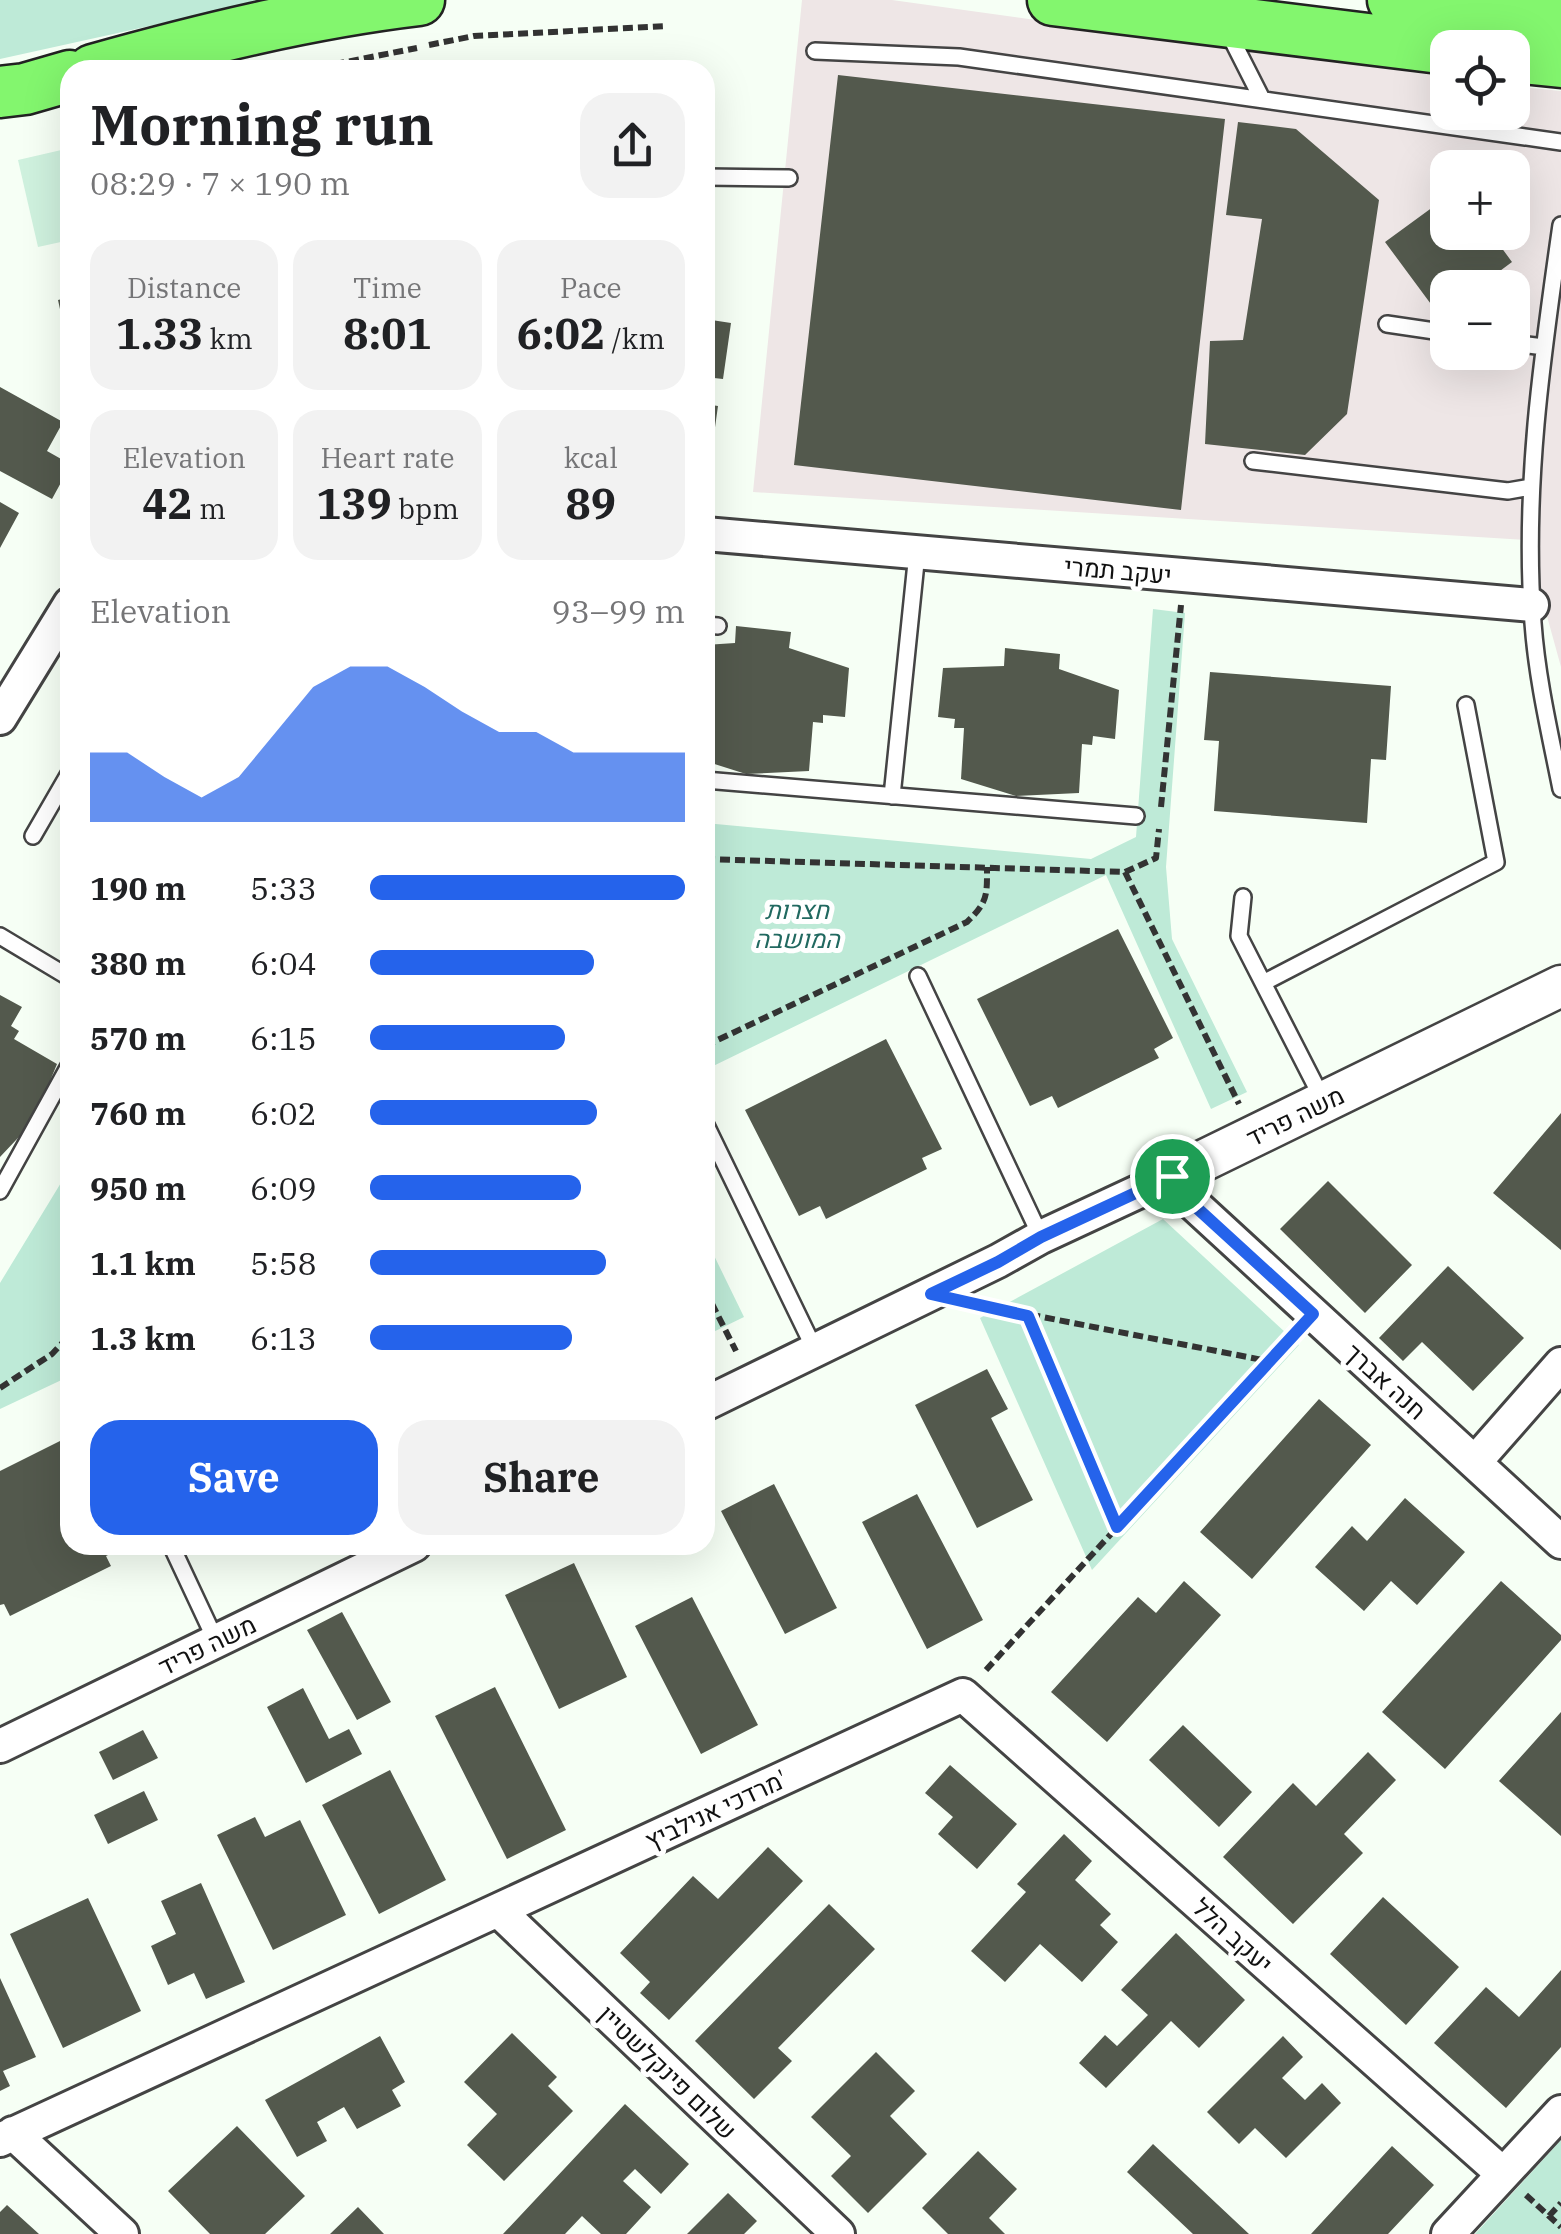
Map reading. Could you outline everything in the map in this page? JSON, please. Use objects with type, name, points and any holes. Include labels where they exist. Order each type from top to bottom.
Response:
[{"type":"main road","points":[[130,60],[212,38],[419,0]]},
{"type":"main road","points":[[1053,0],[1430,47]]},
{"type":"main road","points":[[1392,0],[1535,54]]},
{"type":"street","name":"יעקב תמרי","points":[[715,535],[1532,605]]},
{"type":"street","points":[[0,718],[60,625]]},
{"type":"street","name":"משה פריד","points":[[715,1399],[1561,986]]},
{"type":"street","name":"חנה אברך","points":[[1172,1176],[1186,1198],[1561,1542]]},
{"type":"street","points":[[1475,1462],[1561,1364]]},
{"type":"street","name":"משה פריד","points":[[0,1746],[393,1555]]},
{"type":"street","name":"מרדכי אנילביץ'","points":[[7,2137],[964,1695]]},
{"type":"street","name":"יעקב הלל","points":[[964,1695],[1503,2174]]},
{"type":"street","name":"שלום פינקלשטיין","points":[[498,1910],[838,2234]]},
{"type":"street","points":[[1448,2234],[1561,2112]]},
{"type":"street","points":[[7,2137],[122,2234]]},
{"type":"lane","points":[[1223,22],[1262,99]]},
{"type":"lane","points":[[814,51],[959,57],[1561,142]]},
{"type":"lane","points":[[715,177],[789,178]]},
{"type":"lane","points":[[1561,225],[1533,438],[1531,487],[1532,605],[1538,674],[1561,789]]},
{"type":"lane","points":[[1388,324],[1430,330]]},
{"type":"lane","points":[[1530,345],[1544,347]]},
{"type":"lane","points":[[1253,461],[1508,490],[1531,487]]},
{"type":"lane","points":[[892,796],[917,552]]},
{"type":"lane","points":[[1262,982],[1496,862],[1466,705]]},
{"type":"lane","points":[[715,781],[1136,816]]},
{"type":"lane","points":[[33,836],[60,789]]},
{"type":"lane","points":[[1244,896],[1239,936],[1324,1102]]},
{"type":"lane","points":[[0,936],[60,972]]},
{"type":"lane","points":[[918,976],[1041,1237]]},
{"type":"lane","points":[[0,1191],[60,1082]]},
{"type":"lane","points":[[715,1144],[815,1350]]},
{"type":"lane","points":[[176,1555],[216,1641]]},
{"type":"path","points":[[355,60],[474,36],[666,26]]},
{"type":"path","points":[[715,1041],[967,922],[983,906],[988,893],[987,867]]},
{"type":"path","points":[[1124,872],[1255,1136]]},
{"type":"path","points":[[931,1294],[1269,1362]]},
{"type":"path","points":[[715,1310],[751,1382]]},
{"type":"path","points":[[964,1695],[1313,1314]]},
{"type":"path","points":[[1028,1316],[1117,1527]]},
{"type":"path","points":[[0,1388],[60,1346]]},
{"type":"path","points":[[1503,2174],[1561,2227]]},
{"type":"path","points":[[1549,2216],[1561,2203]]},
{"type":"shaded area","points":[[802,0],[892,0],[1430,75],[1430,130],[1530,130],[1530,88],[1561,91],[1561,667],[1526,540],[753,492]]},
{"type":"green space","points":[[0,0],[267,0],[0,59]]},
{"type":"green space","points":[[60,150],[60,242],[38,247],[18,160]]},
{"type":"green space","name":"חצרות המושבה","points":[[1153,609],[1185,613],[1166,867],[1172,939],[1247,1092],[1211,1109],[1106,875],[715,1065],[715,824],[1091,859],[1136,837]]},
{"type":"green space","points":[[60,1184],[60,1381],[0,1409],[0,1283]]},
{"type":"green space","points":[[1163,1219],[1299,1345],[1092,1570],[980,1318]]},
{"type":"green space","points":[[715,1258],[744,1317],[715,1331]]},
{"type":"green space","points":[[1561,2140],[1561,2234],[1475,2234]]},
{"type":"building","points":[[838,75],[1225,119],[1181,510],[794,465]]},
{"type":"building","points":[[1238,122],[1296,129],[1379,200],[1347,414],[1305,455],[1205,444],[1210,341],[1243,340],[1262,219],[1226,215]]},
{"type":"building","points":[[1430,209],[1430,250],[1503,250],[1512,262],[1501,270],[1430,270],[1430,303],[1385,242]]},
{"type":"building","points":[[715,321],[731,323],[723,379],[715,378]]},
{"type":"building","points":[[0,387],[60,420],[47,451],[60,458],[60,484],[52,499],[0,471]]},
{"type":"building","points":[[0,502],[19,513],[0,548]]},
{"type":"building","points":[[736,626],[791,632],[789,648],[849,668],[845,717],[823,715],[823,723],[813,722],[809,771],[746,774],[715,764],[715,644],[735,643]]},
{"type":"building","points":[[1005,648],[1060,654],[1059,669],[1119,690],[1115,739],[1093,736],[1092,745],[1082,744],[1079,793],[1016,796],[961,779],[964,728],[954,728],[955,719],[938,717],[943,668],[1004,666]]},
{"type":"building","points":[[1210,672],[1391,686],[1386,760],[1371,759],[1367,823],[1214,811],[1219,741],[1204,740]]},
{"type":"building","points":[[1118,929],[1173,1038],[1154,1049],[1159,1058],[1058,1108],[1052,1096],[1030,1106],[977,999]]},
{"type":"building","points":[[0,995],[22,1007],[11,1026],[19,1031],[14,1039],[57,1064],[33,1122],[0,1157]]},
{"type":"building","points":[[886,1039],[942,1149],[922,1158],[927,1169],[826,1219],[820,1206],[799,1216],[745,1110]]},
{"type":"building","points":[[1561,1113],[1561,1250],[1493,1193]]},
{"type":"building","points":[[1328,1181],[1412,1265],[1365,1313],[1280,1229]]},
{"type":"building","points":[[1448,1266],[1524,1338],[1473,1391],[1422,1342],[1403,1361],[1379,1338]]},
{"type":"building","points":[[987,1369],[1008,1409],[991,1418],[1033,1500],[977,1528],[915,1405]]},
{"type":"building","points":[[1319,1399],[1371,1445],[1252,1579],[1200,1532]]},
{"type":"building","points":[[60,1441],[60,1555],[108,1555],[111,1566],[10,1616],[4,1604],[0,1605],[0,1471]]},
{"type":"building","points":[[774,1484],[837,1608],[785,1634],[721,1511]]},
{"type":"building","points":[[917,1494],[983,1620],[927,1649],[862,1522]]},
{"type":"building","points":[[1405,1498],[1465,1552],[1417,1605],[1391,1581],[1364,1611],[1315,1567],[1352,1526],[1367,1541]]},
{"type":"building","points":[[574,1563],[627,1677],[559,1709],[505,1595]]},
{"type":"building","points":[[1184,1581],[1221,1615],[1107,1742],[1051,1692],[1138,1597],[1156,1613]]},
{"type":"building","points":[[1501,1581],[1561,1635],[1561,1640],[1445,1769],[1382,1712]]},
{"type":"building","points":[[692,1597],[758,1725],[701,1754],[635,1626]]},
{"type":"building","points":[[342,1612],[391,1702],[357,1720],[307,1630]]},
{"type":"building","points":[[495,1687],[566,1830],[507,1859],[435,1716]]},
{"type":"building","points":[[303,1688],[329,1739],[349,1729],[362,1754],[306,1783],[267,1707]]},
{"type":"building","points":[[1561,1712],[1561,1836],[1499,1781]]},
{"type":"building","points":[[1183,1725],[1252,1792],[1219,1827],[1149,1760]]},
{"type":"building","points":[[143,1730],[158,1758],[113,1780],[99,1752]]},
{"type":"building","points":[[1368,1752],[1396,1780],[1344,1834],[1363,1853],[1293,1924],[1223,1857],[1293,1783],[1316,1806]]},
{"type":"building","points":[[950,1765],[1017,1824],[977,1869],[938,1834],[953,1817],[925,1793]]},
{"type":"building","points":[[390,1770],[446,1880],[379,1914],[322,1805]]},
{"type":"building","points":[[144,1791],[158,1820],[108,1844],[94,1815]]},
{"type":"building","points":[[255,1817],[265,1837],[300,1820],[346,1915],[273,1950],[217,1835]]},
{"type":"building","points":[[1064,1834],[1092,1861],[1075,1880],[1111,1914],[1100,1925],[1118,1942],[1082,1982],[1040,1944],[1005,1982],[971,1951],[1026,1892],[1017,1884]]},
{"type":"building","points":[[768,1847],[803,1881],[669,2020],[640,1993],[650,1982],[620,1953],[693,1876],[718,1899]]},
{"type":"building","points":[[201,1883],[245,1982],[206,1999],[194,1973],[168,1985],[151,1946],[176,1934],[161,1901]]},
{"type":"building","points":[[1383,1897],[1459,1967],[1406,2025],[1330,1954]]},
{"type":"building","points":[[88,1898],[141,2011],[63,2048],[10,1934]]},
{"type":"building","points":[[829,1904],[875,1949],[778,2048],[792,2061],[754,2099],[695,2041]]},
{"type":"building","points":[[1176,1933],[1245,2000],[1199,2048],[1171,2021],[1106,2088],[1079,2063],[1105,2035],[1117,2046],[1148,2015],[1121,1990]]},
{"type":"building","points":[[1561,1970],[1561,2047],[1506,2108],[1434,2043],[1486,1987],[1519,2017]]},
{"type":"building","points":[[0,1978],[36,2057],[3,2071],[10,2086],[0,2091]]},
{"type":"building","points":[[512,2033],[557,2077],[548,2086],[573,2111],[504,2181],[467,2145],[497,2114],[464,2082]]},
{"type":"building","points":[[380,2036],[405,2082],[392,2090],[401,2106],[357,2129],[344,2107],[317,2122],[327,2141],[297,2157],[265,2100]]},
{"type":"building","points":[[1283,2036],[1303,2057],[1282,2078],[1305,2100],[1322,2083],[1341,2103],[1286,2158],[1255,2128],[1239,2144],[1207,2112]]},
{"type":"building","points":[[876,2052],[915,2091],[890,2116],[927,2154],[868,2213],[831,2176],[851,2156],[811,2117]]},
{"type":"building","points":[[625,2104],[689,2164],[661,2194],[635,2169],[623,2181],[651,2207],[626,2234],[601,2234],[582,2216],[565,2234],[503,2234]]},
{"type":"building","points":[[237,2126],[305,2196],[265,2234],[210,2234],[168,2191]]},
{"type":"building","points":[[1153,2144],[1249,2234],[1193,2234],[1127,2172]]},
{"type":"building","points":[[1392,2146],[1434,2185],[1388,2234],[1311,2234]]},
{"type":"building","points":[[978,2151],[1017,2189],[989,2218],[1005,2234],[948,2234],[922,2208]]},
{"type":"building","points":[[728,2193],[757,2221],[744,2234],[687,2234]]},
{"type":"building","points":[[7,2205],[39,2234],[0,2234],[0,2212]]},
{"type":"building","points":[[358,2207],[384,2234],[330,2234]]},
{"type":"route","points":[[1172,1176],[1186,1198],[1313,1314],[1117,1527],[1028,1316],[931,1294],[1172,1176]]}]
